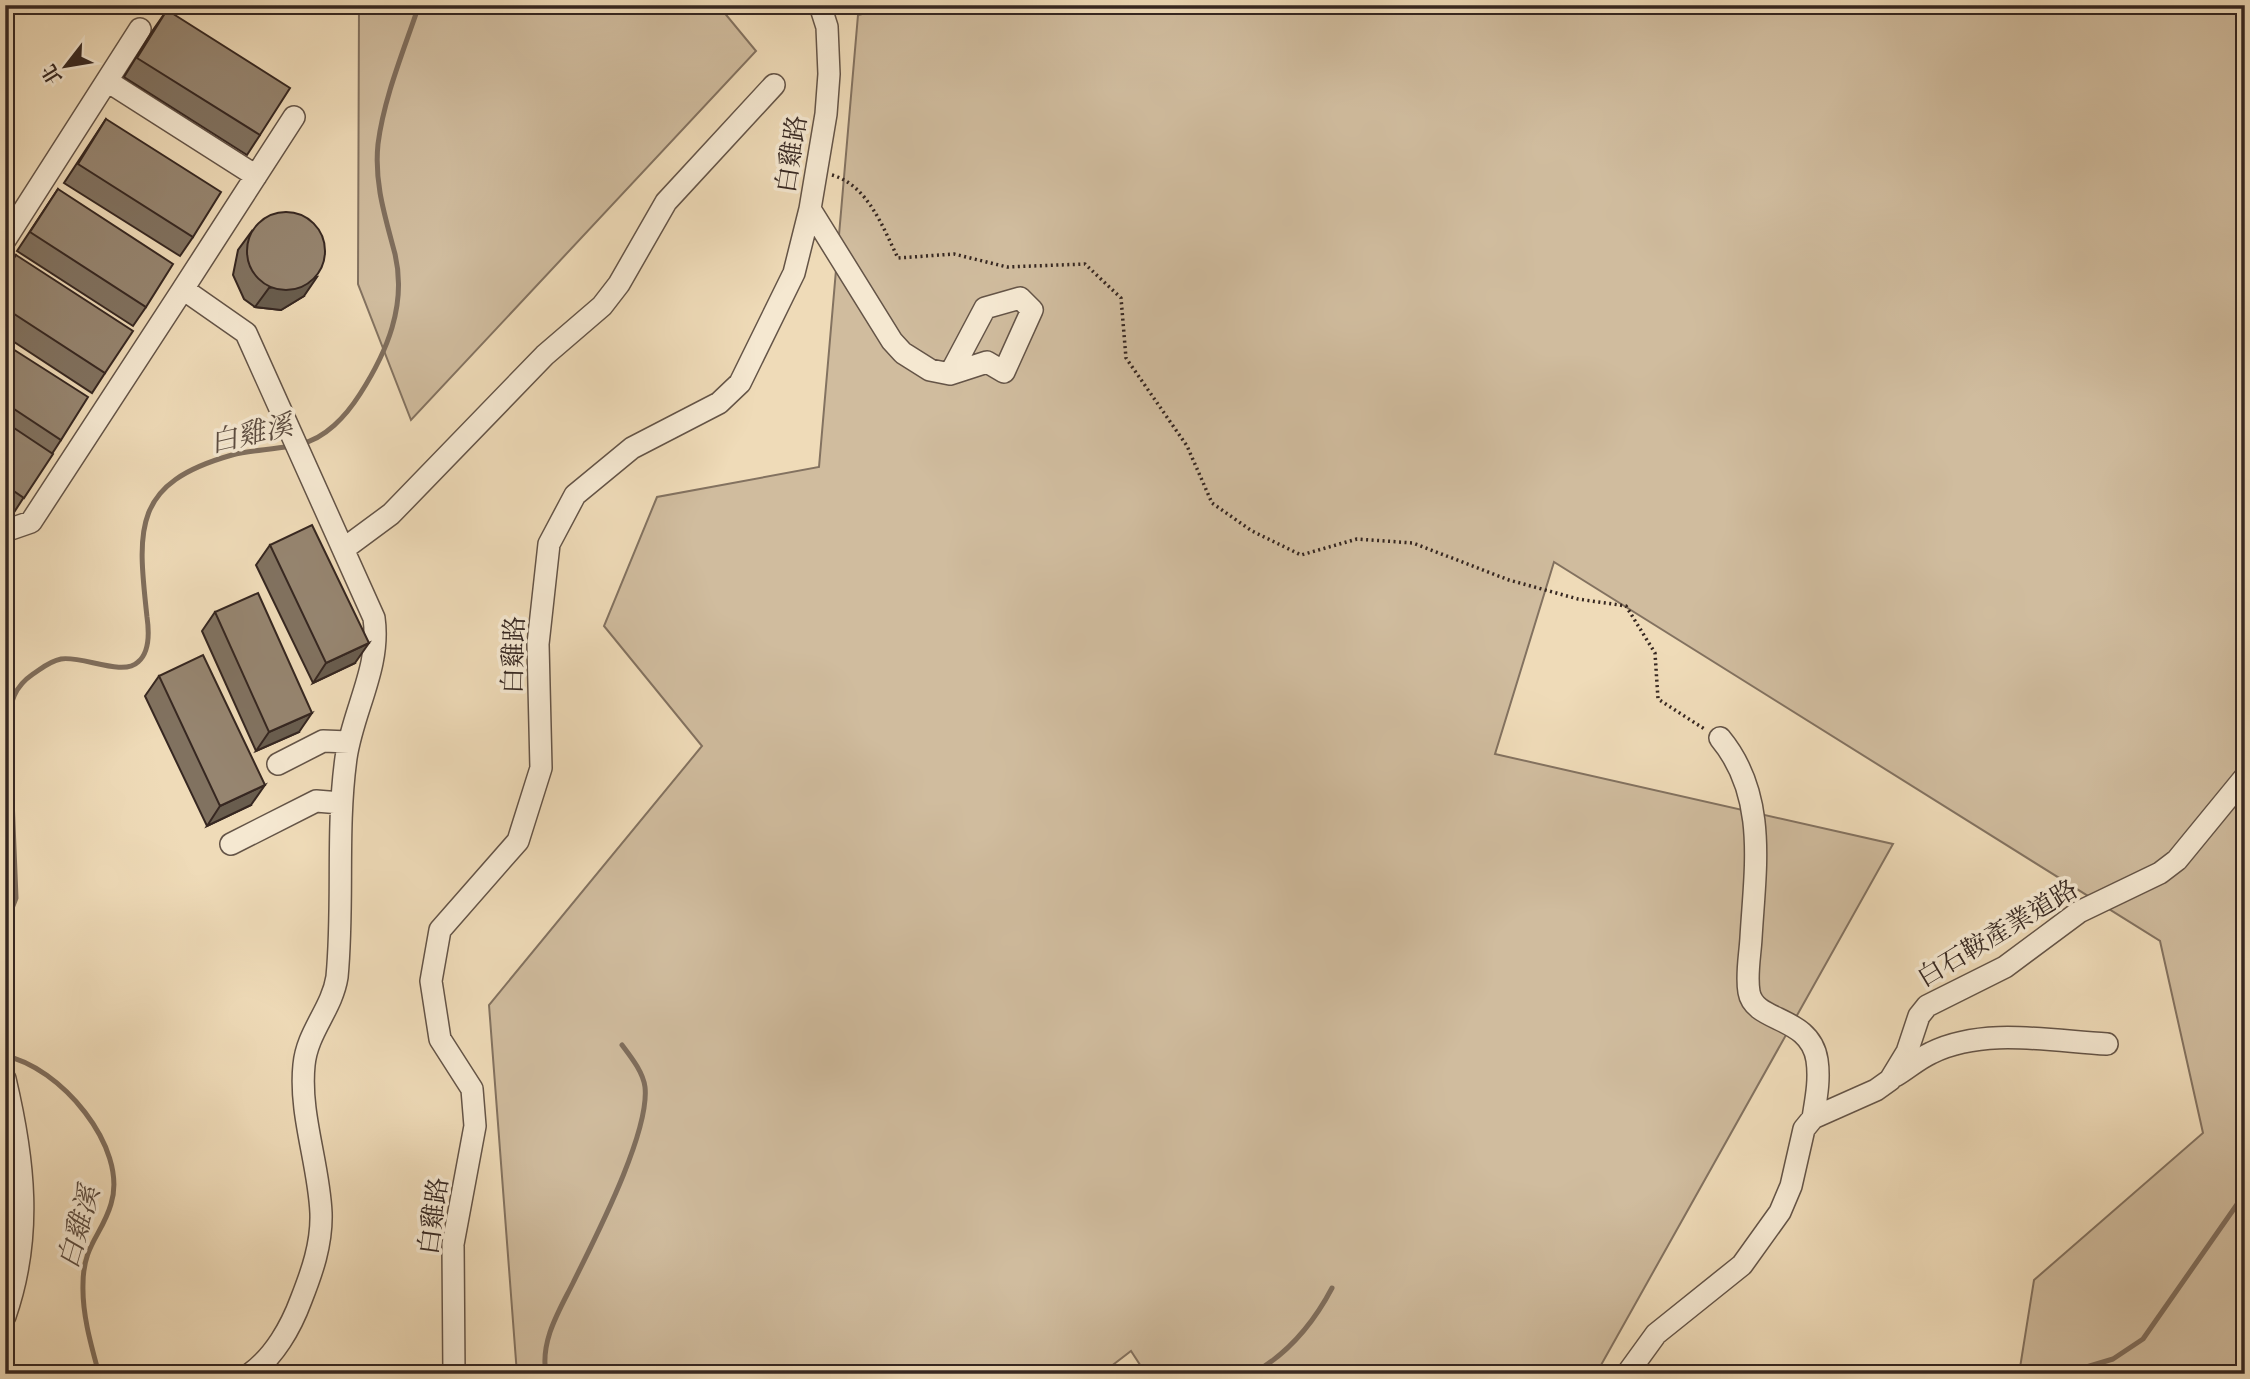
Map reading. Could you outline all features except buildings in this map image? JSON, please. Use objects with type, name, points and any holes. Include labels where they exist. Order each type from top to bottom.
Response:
[{"type":"street","name":"白雞路","points":[[454,1374],[453,1244],[475,1126],[472,1089],[440,1039],[431,981],[440,930],[518,841],[541,768],[538,644],[549,544],[575,495],[632,448],[719,403],[740,383],[794,273],[810,209],[829,74],[827,27],[820,5]]},
{"type":"street","points":[[5,240],[140,29]]},
{"type":"street","points":[[107,81],[256,176]]},
{"type":"street","points":[[345,548],[391,514],[538,362],[602,306],[619,284],[666,202],[774,85]]},
{"type":"street","points":[[5,531],[31,522],[294,117]]},
{"type":"street","points":[[810,209],[892,341],[917,363],[950,374]]},
{"type":"street","points":[[183,289],[246,333],[345,548],[369,604],[376,632],[376,650],[349,742],[341,803],[337,976],[334,994],[309,1042],[304,1066],[305,1101],[321,1212],[320,1235],[315,1262],[295,1315],[273,1350],[250,1374]]},
{"type":"street","points":[[1627,1374],[1656,1334],[1742,1265],[1765,1237],[1791,1186],[1804,1129],[1813,1118],[1818,1085],[1813,1045],[1803,1031],[1757,1008],[1751,1000],[1748,989],[1756,866],[1754,814],[1744,774],[1720,738]]},
{"type":"street","points":[[278,764],[323,741],[349,742]]},
{"type":"street","name":"白石鞍產業道路","points":[[1813,1118],[1876,1090],[1890,1080],[1907,1052],[1919,1016],[1927,1006],[2006,967],[2079,912],[2160,873],[2185,851],[2245,777]]},
{"type":"street","points":[[231,844],[316,801],[341,803]]},
{"type":"street","points":[[1890,1080],[1931,1053],[1960,1042],[2000,1038],[2107,1044]]},
{"type":"street","points":[[5,1316],[14,1290],[23,1244],[24,1195],[21,1154],[7,1087]]},
{"type":"path","points":[[816,171],[844,178],[870,204],[898,258],[954,254],[1007,267],[1085,264],[1121,298],[1126,358],[1187,446],[1212,503],[1252,531],[1301,555],[1357,539],[1413,544],[1508,580],[1578,599],[1626,606],[1655,653],[1658,699],[1720,738]]},
{"type":"shaded area","points":[[359,5],[718,5],[756,51],[411,420],[358,284]]},
{"type":"shaded area","points":[[901,5],[2245,5],[2245,1374],[2019,1374],[2034,1280],[2203,1133],[2160,941],[1554,562],[1495,754],[1893,844],[1596,1374],[1146,1374],[1131,1351],[1101,1374],[517,1374],[489,1005],[702,746],[604,626],[657,497],[819,467],[858,15]]},
{"type":"waterway","name":"白雞溪","points":[[300,444],[326,432],[348,410],[379,362],[392,327],[398,273],[379,186],[378,144],[390,91],[419,5]]},
{"type":"waterway","name":"白雞溪","points":[[5,926],[16,898],[9,723],[10,708],[17,690],[33,674],[61,659],[112,667],[131,666],[138,662],[145,653],[148,635],[142,558],[143,534],[149,513],[159,495],[176,479],[200,466],[239,453],[290,446]]},
{"type":"waterway","points":[[546,1374],[546,1350],[552,1327],[619,1186],[639,1131],[644,1107],[644,1081],[622,1045]]},
{"type":"waterway","name":"白雞溪","points":[[5,1056],[26,1063],[47,1075],[67,1092],[85,1112],[100,1135],[110,1158],[114,1182],[111,1204],[89,1250],[83,1284],[90,1341],[99,1374]]},
{"type":"waterway","points":[[2063,1374],[2113,1359],[2143,1339],[2245,1193]]},
{"type":"waterway","points":[[1252,1374],[1277,1357],[1298,1337],[1317,1314],[1332,1288]]}]
